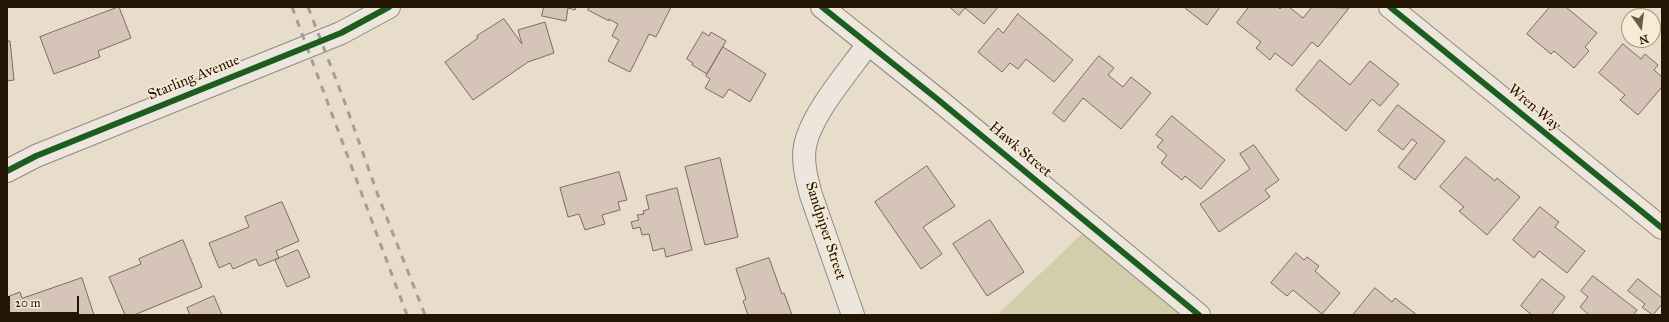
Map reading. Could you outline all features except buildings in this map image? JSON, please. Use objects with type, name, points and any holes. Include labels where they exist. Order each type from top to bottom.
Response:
[{"type":"street","name":"Starling Avenue","points":[[7,171],[36,156],[341,33],[389,7]]},
{"type":"street","name":"Hawk Street","points":[[822,7],[1199,315]]},
{"type":"street","name":"Wren Way","points":[[1390,7],[1662,228]]},
{"type":"street","name":"Sandpiper Street","points":[[853,315],[811,195],[804,155],[808,136],[826,104],[868,44]]},
{"type":"shaded area","points":[[1085,231],[1188,315],[997,315]]},
{"type":"railway","points":[[292,7],[407,315]]},
{"type":"railway","points":[[308,7],[345,103],[379,198],[425,315]]},
{"type":"cycle path","points":[[7,171],[36,156],[341,33],[389,7]]},
{"type":"cycle path","points":[[822,7],[936,98],[1199,315]]},
{"type":"cycle path","points":[[1390,7],[1662,228]]}]
